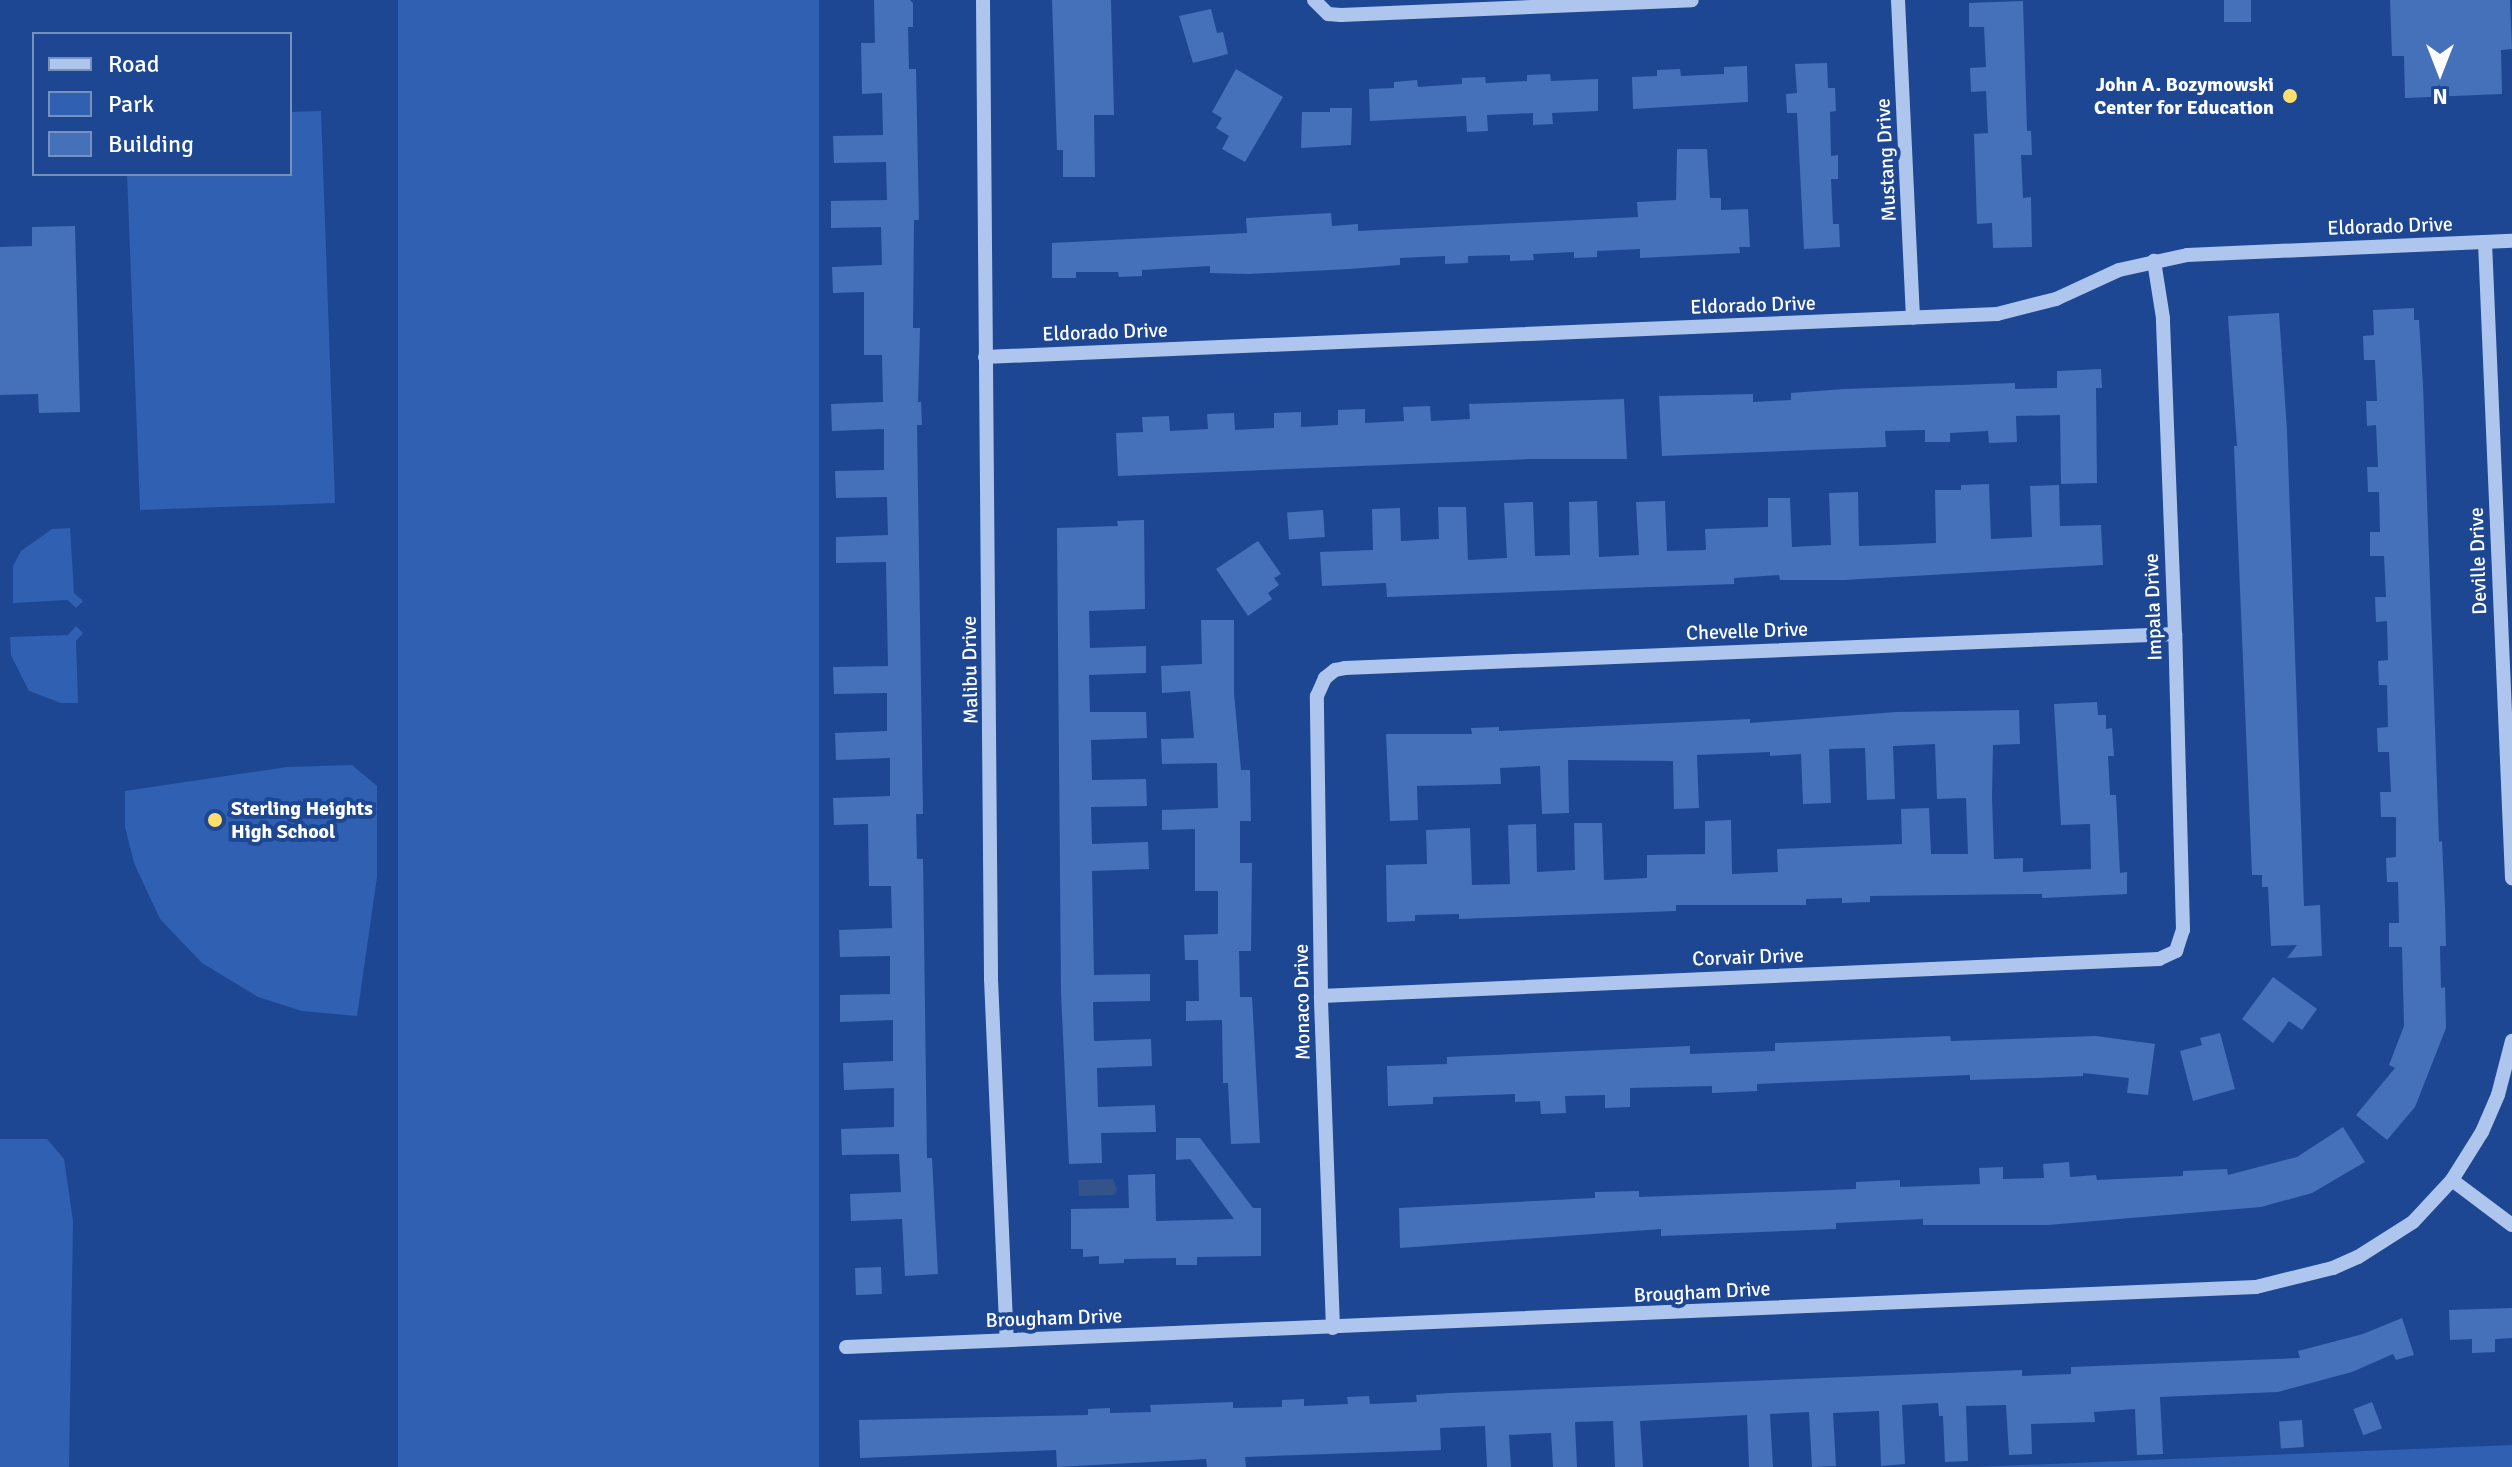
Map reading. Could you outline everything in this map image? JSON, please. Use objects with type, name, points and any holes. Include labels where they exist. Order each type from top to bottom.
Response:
[{"type":"street","name":"Malibu Drive","points":[[983,0],[991,979],[1007,1339]]},
{"type":"street","points":[[1316,4],[1341,15],[1692,0]]},
{"type":"street","name":"Mustang Drive","points":[[1898,0],[1913,318]]},
{"type":"street","name":"Eldorado Drive","points":[[985,357],[1913,318],[2023,309],[2119,270],[2204,254],[2512,241]]},
{"type":"street","name":"Deville Drive","points":[[2485,242],[2512,878]]},
{"type":"street","name":"Impala Drive","points":[[2154,261],[2163,318],[2175,634],[2183,930],[2176,951]]},
{"type":"street","name":"Chevelle Drive","points":[[1325,678],[1335,670],[1345,668],[2175,634]]},
{"type":"street","name":"Monaco Drive","points":[[1325,678],[1317,696],[1321,996],[1333,1328]]},
{"type":"street","name":"Corvair Drive","points":[[1321,996],[2159,959],[2176,951]]},
{"type":"street","points":[[2512,1041],[2498,1095],[2482,1132],[2452,1180],[2512,1225]]},
{"type":"street","name":"Brougham Drive","points":[[846,1347],[2256,1287],[2296,1279],[2358,1257],[2413,1222],[2452,1180]]},
{"type":"green space","points":[[398,0],[819,0],[819,1467],[398,1467]]},
{"type":"green space","points":[[321,111],[335,503],[140,510],[127,176],[292,176],[292,112]]},
{"type":"green space","points":[[70,528],[74,593],[83,601],[76,608],[68,600],[13,603],[13,566],[21,551],[52,529]]},
{"type":"green space","points":[[76,626],[83,633],[76,641],[78,703],[61,703],[29,691],[11,655],[10,637],[68,635]]},
{"type":"green space","points":[[352,765],[377,786],[377,877],[357,1016],[302,1011],[258,997],[202,963],[160,919],[134,863],[125,827],[125,791],[287,767]]},
{"type":"green space","points":[[0,1139],[47,1139],[64,1159],[73,1221],[69,1467],[0,1467]]},
{"type":"green space","points":[[2512,1445],[2512,1467],[1975,1467]]},
{"type":"shaded area","points":[[1113,1179],[1117,1190],[1114,1195],[1079,1196],[1078,1180]]},
{"type":"building","points":[[874,0],[910,0],[913,3],[913,27],[908,27],[909,69],[916,69],[919,220],[914,220],[913,328],[920,328],[918,402],[921,402],[922,425],[917,425],[923,814],[916,814],[917,859],[923,859],[927,1158],[932,1158],[938,1274],[905,1276],[902,1219],[851,1221],[850,1194],[901,1192],[899,1154],[842,1155],[841,1129],[894,1127],[894,1088],[844,1090],[843,1063],[893,1061],[893,1020],[840,1022],[840,995],[890,994],[890,956],[840,957],[839,930],[892,928],[891,886],[869,886],[868,824],[834,825],[833,798],[890,796],[890,758],[836,760],[835,733],[887,731],[887,693],[834,694],[833,667],[888,666],[886,562],[836,563],[836,537],[888,535],[887,497],[836,498],[835,471],[884,470],[884,429],[832,431],[831,404],[883,402],[882,355],[864,355],[864,292],[833,293],[832,267],[882,265],[881,227],[831,228],[831,201],[887,200],[886,162],[834,163],[833,136],[883,135],[882,93],[862,94],[861,43],[875,43]]},
{"type":"building","points":[[1052,0],[1111,0],[1114,115],[1094,115],[1095,177],[1063,177],[1063,150],[1057,150]]},
{"type":"building","points":[[2224,0],[2251,0],[2251,22],[2224,22]]},
{"type":"building","points":[[2390,0],[2510,0],[2512,49],[2501,50],[2502,94],[2405,98],[2404,56],[2392,56]]},
{"type":"building","points":[[2023,1],[2027,131],[2031,131],[2032,155],[2021,155],[2023,198],[2031,197],[2032,247],[1993,248],[1992,223],[1977,224],[1974,134],[1988,133],[1986,91],[1971,92],[1970,68],[1986,67],[1984,27],[1969,27],[1969,3]]},
{"type":"building","points":[[1211,9],[1217,33],[1223,32],[1228,54],[1193,63],[1179,16]]},
{"type":"building","points":[[1827,63],[1828,88],[1835,88],[1836,111],[1830,112],[1831,156],[1838,155],[1838,179],[1831,179],[1833,224],[1839,224],[1840,247],[1804,249],[1797,113],[1787,113],[1786,94],[1797,93],[1795,64]]},
{"type":"building","points":[[1747,66],[1748,102],[1633,109],[1632,77],[1657,76],[1657,70],[1680,69],[1681,76],[1724,74],[1724,67]]},
{"type":"building","points":[[1236,69],[1283,97],[1245,162],[1222,149],[1229,136],[1216,128],[1222,118],[1212,112]]},
{"type":"building","points":[[1550,74],[1551,81],[1598,79],[1598,111],[1552,113],[1553,124],[1533,125],[1533,113],[1487,115],[1488,131],[1467,132],[1466,116],[1370,121],[1369,89],[1394,88],[1394,82],[1417,80],[1418,87],[1462,84],[1462,78],[1485,77],[1486,83],[1527,81],[1527,75]]},
{"type":"building","points":[[1330,108],[1352,108],[1351,145],[1301,148],[1302,112],[1330,112]]},
{"type":"building","points":[[1677,149],[1707,149],[1710,198],[1721,198],[1721,210],[1748,209],[1750,247],[1739,247],[1740,253],[1640,258],[1640,249],[1597,251],[1597,257],[1574,258],[1574,252],[1533,254],[1534,260],[1510,261],[1510,255],[1468,256],[1468,263],[1445,264],[1445,256],[1400,258],[1400,265],[1350,269],[1249,274],[1210,273],[1210,266],[1142,270],[1142,276],[1119,277],[1118,272],[1076,272],[1076,278],[1052,278],[1052,243],[1247,233],[1246,218],[1331,213],[1332,226],[1358,224],[1358,231],[1638,217],[1637,202],[1676,200]]},
{"type":"building","points":[[75,226],[80,412],[39,413],[38,394],[0,395],[0,247],[32,246],[32,227]]},
{"type":"building","points":[[2414,308],[2414,320],[2419,320],[2423,385],[2439,842],[2442,841],[2445,907],[2446,946],[2440,946],[2441,988],[2445,987],[2446,1028],[2415,1107],[2387,1140],[2356,1115],[2395,1068],[2389,1065],[2404,1026],[2402,947],[2389,947],[2389,923],[2399,923],[2398,882],[2387,882],[2386,858],[2396,857],[2396,817],[2381,817],[2380,792],[2391,792],[2389,752],[2378,752],[2377,728],[2388,727],[2387,685],[2379,685],[2378,661],[2388,660],[2387,621],[2376,622],[2375,597],[2386,597],[2384,556],[2370,556],[2370,532],[2380,532],[2379,492],[2368,492],[2367,467],[2378,467],[2376,425],[2367,426],[2366,401],[2377,401],[2375,360],[2364,360],[2363,336],[2374,335],[2373,310]]},
{"type":"building","points":[[2279,313],[2287,430],[2304,906],[2320,905],[2322,956],[2287,958],[2297,945],[2271,946],[2268,887],[2262,887],[2262,875],[2252,875],[2234,446],[2237,446],[2228,316]]},
{"type":"building","points":[[2101,369],[2102,388],[2096,388],[2097,483],[2061,484],[2060,415],[2016,416],[2017,442],[1989,443],[1988,431],[1950,433],[1950,442],[1925,442],[1925,430],[1885,431],[1886,447],[1662,456],[1659,396],[1753,394],[1753,402],[1791,400],[1791,393],[1844,389],[2015,383],[2015,389],[2057,388],[2057,371]]},
{"type":"building","points":[[1624,399],[1627,459],[1532,459],[1118,476],[1116,433],[1143,432],[1142,417],[1169,416],[1170,431],[1208,429],[1207,414],[1234,413],[1235,430],[1274,428],[1274,413],[1301,412],[1301,427],[1338,425],[1338,410],[1365,409],[1365,423],[1404,421],[1403,407],[1430,406],[1431,421],[1470,419],[1469,404]]},
{"type":"building","points":[[1989,484],[1991,539],[2032,537],[2030,486],[2059,485],[2060,526],[2101,525],[2103,565],[1844,580],[1780,580],[1779,575],[1734,578],[1734,584],[1387,597],[1386,583],[1322,586],[1320,552],[1373,550],[1372,509],[1400,508],[1401,541],[1439,539],[1438,507],[1466,507],[1468,560],[1507,558],[1504,503],[1533,502],[1535,556],[1570,555],[1569,502],[1597,501],[1599,557],[1639,555],[1636,502],[1665,501],[1667,551],[1706,550],[1705,529],[1768,527],[1768,498],[1790,498],[1792,547],[1831,545],[1829,493],[1858,492],[1859,546],[1936,543],[1935,490],[1961,490],[1961,485]]},
{"type":"building","points":[[1323,510],[1325,537],[1289,539],[1287,513]]},
{"type":"building","points":[[1144,520],[1145,609],[1089,611],[1090,648],[1146,646],[1146,673],[1089,675],[1090,712],[1146,712],[1147,738],[1091,740],[1092,780],[1146,779],[1147,806],[1091,807],[1092,844],[1148,842],[1149,869],[1092,871],[1094,975],[1150,974],[1150,1001],[1093,1002],[1094,1041],[1151,1039],[1152,1066],[1097,1068],[1098,1107],[1155,1105],[1156,1132],[1101,1133],[1102,1163],[1069,1164],[1061,993],[1057,528],[1118,526],[1117,521]]},
{"type":"building","points":[[1258,541],[1281,574],[1274,578],[1279,585],[1268,593],[1272,599],[1248,616],[1216,569]]},
{"type":"building","points":[[1201,620],[1234,620],[1234,693],[1241,770],[1250,770],[1251,821],[1240,821],[1240,863],[1252,863],[1251,951],[1239,951],[1240,997],[1252,997],[1260,1143],[1231,1144],[1228,1083],[1223,1083],[1222,1020],[1186,1021],[1186,1001],[1199,1001],[1198,960],[1185,960],[1184,935],[1218,934],[1218,891],[1195,891],[1195,829],[1162,830],[1162,810],[1218,808],[1217,763],[1162,764],[1161,739],[1194,738],[1190,691],[1162,693],[1161,666],[1202,664]]},
{"type":"building","points":[[2097,702],[2098,715],[2106,715],[2106,729],[2112,728],[2114,756],[2108,756],[2110,795],[2116,795],[2120,873],[2127,872],[2127,894],[2042,898],[2042,894],[1870,896],[1870,902],[1842,903],[1842,898],[1806,899],[1806,905],[1676,905],[1676,911],[1459,919],[1459,914],[1415,915],[1415,921],[1387,922],[1386,865],[1427,864],[1426,830],[1470,828],[1472,885],[1510,884],[1508,825],[1536,824],[1537,872],[1575,870],[1574,823],[1602,823],[1604,880],[1647,878],[1647,855],[1705,854],[1705,821],[1731,820],[1732,874],[1778,872],[1777,849],[1902,844],[1901,809],[1929,808],[1931,854],[1968,854],[1966,798],[1937,799],[1935,744],[1893,746],[1895,799],[1867,800],[1865,748],[1829,749],[1831,803],[1803,804],[1801,754],[1697,755],[1699,808],[1674,809],[1673,761],[1568,760],[1569,813],[1542,814],[1540,766],[1500,768],[1501,784],[1417,786],[1418,820],[1390,821],[1386,734],[1472,734],[1471,728],[1499,727],[1499,731],[1750,719],[1750,723],[1896,712],[2019,710],[2020,744],[1993,745],[1994,859],[2023,858],[2023,872],[2091,869],[2090,824],[2061,825],[2054,704]]},
{"type":"building","points":[[2273,977],[2317,1009],[2302,1030],[2289,1021],[2273,1043],[2242,1019]]},
{"type":"building","points":[[2220,1033],[2235,1089],[2193,1101],[2180,1051],[2202,1045],[2200,1038]]},
{"type":"building","points":[[1950,1036],[1951,1041],[2096,1036],[2155,1044],[2148,1095],[2127,1093],[2129,1078],[2083,1073],[2083,1076],[2037,1078],[1970,1080],[1970,1075],[1757,1084],[1757,1091],[1712,1093],[1712,1086],[1630,1088],[1630,1107],[1605,1108],[1605,1095],[1565,1096],[1566,1113],[1541,1114],[1540,1101],[1515,1102],[1515,1094],[1433,1097],[1433,1104],[1388,1106],[1387,1066],[1447,1064],[1447,1057],[1690,1046],[1690,1054],[1775,1051],[1775,1043]]},
{"type":"building","points":[[2343,1127],[2365,1162],[2312,1193],[2261,1207],[2048,1225],[1923,1225],[1923,1219],[1836,1223],[1836,1229],[1661,1236],[1661,1229],[1400,1248],[1399,1208],[1595,1198],[1595,1192],[1639,1191],[1639,1197],[1856,1189],[1856,1182],[1900,1180],[1900,1187],[1980,1184],[1979,1168],[2003,1167],[2003,1179],[2044,1178],[2043,1164],[2069,1162],[2070,1177],[2096,1175],[2097,1180],[2183,1176],[2183,1171],[2227,1169],[2228,1175],[2297,1157]]},
{"type":"building","points":[[1176,1138],[1200,1138],[1253,1208],[1261,1208],[1261,1256],[1197,1257],[1197,1265],[1176,1265],[1176,1258],[1124,1259],[1124,1263],[1099,1264],[1099,1256],[1083,1257],[1083,1249],[1071,1249],[1071,1209],[1129,1208],[1128,1175],[1155,1174],[1156,1221],[1234,1219],[1190,1159],[1176,1160]]},
{"type":"building","points":[[881,1267],[882,1294],[856,1295],[855,1268]]},
{"type":"building","points":[[2512,1308],[2512,1338],[2495,1339],[2495,1352],[2472,1353],[2472,1339],[2450,1340],[2449,1310]]},
{"type":"building","points":[[2402,1318],[2414,1355],[2396,1360],[2393,1354],[2352,1372],[2278,1392],[2160,1397],[2163,1454],[2137,1455],[2135,1409],[2094,1412],[2095,1422],[2031,1424],[2032,1454],[2009,1455],[2006,1405],[1966,1406],[1968,1461],[1945,1462],[1943,1416],[1939,1416],[1938,1403],[1902,1405],[1905,1464],[1881,1466],[1879,1411],[1833,1413],[1836,1466],[1812,1467],[1809,1412],[1770,1414],[1773,1467],[1749,1467],[1747,1415],[1640,1421],[1643,1467],[1615,1467],[1613,1421],[1575,1422],[1577,1467],[1553,1467],[1551,1433],[1509,1435],[1511,1467],[1487,1467],[1485,1426],[1440,1428],[1441,1450],[1245,1457],[1246,1467],[1207,1467],[1206,1459],[1057,1467],[1056,1450],[860,1458],[859,1420],[1088,1415],[1088,1409],[1110,1408],[1110,1413],[1151,1412],[1150,1405],[1233,1402],[1233,1408],[1282,1407],[1282,1400],[1304,1399],[1304,1406],[1348,1404],[1347,1397],[1369,1396],[1370,1404],[1417,1402],[1416,1395],[1450,1393],[2022,1370],[2022,1376],[2071,1374],[2071,1367],[2300,1358],[2298,1351],[2363,1334]]},
{"type":"building","points":[[2372,1402],[2382,1428],[2363,1435],[2353,1409]]},
{"type":"building","points":[[2302,1420],[2304,1447],[2281,1449],[2279,1422]]},
{"type":"place","name":"John A. Bozymowski Center for Education","points":[[2290,96]]},
{"type":"place","name":"Sterling Heights High School","points":[[215,820]]}]
